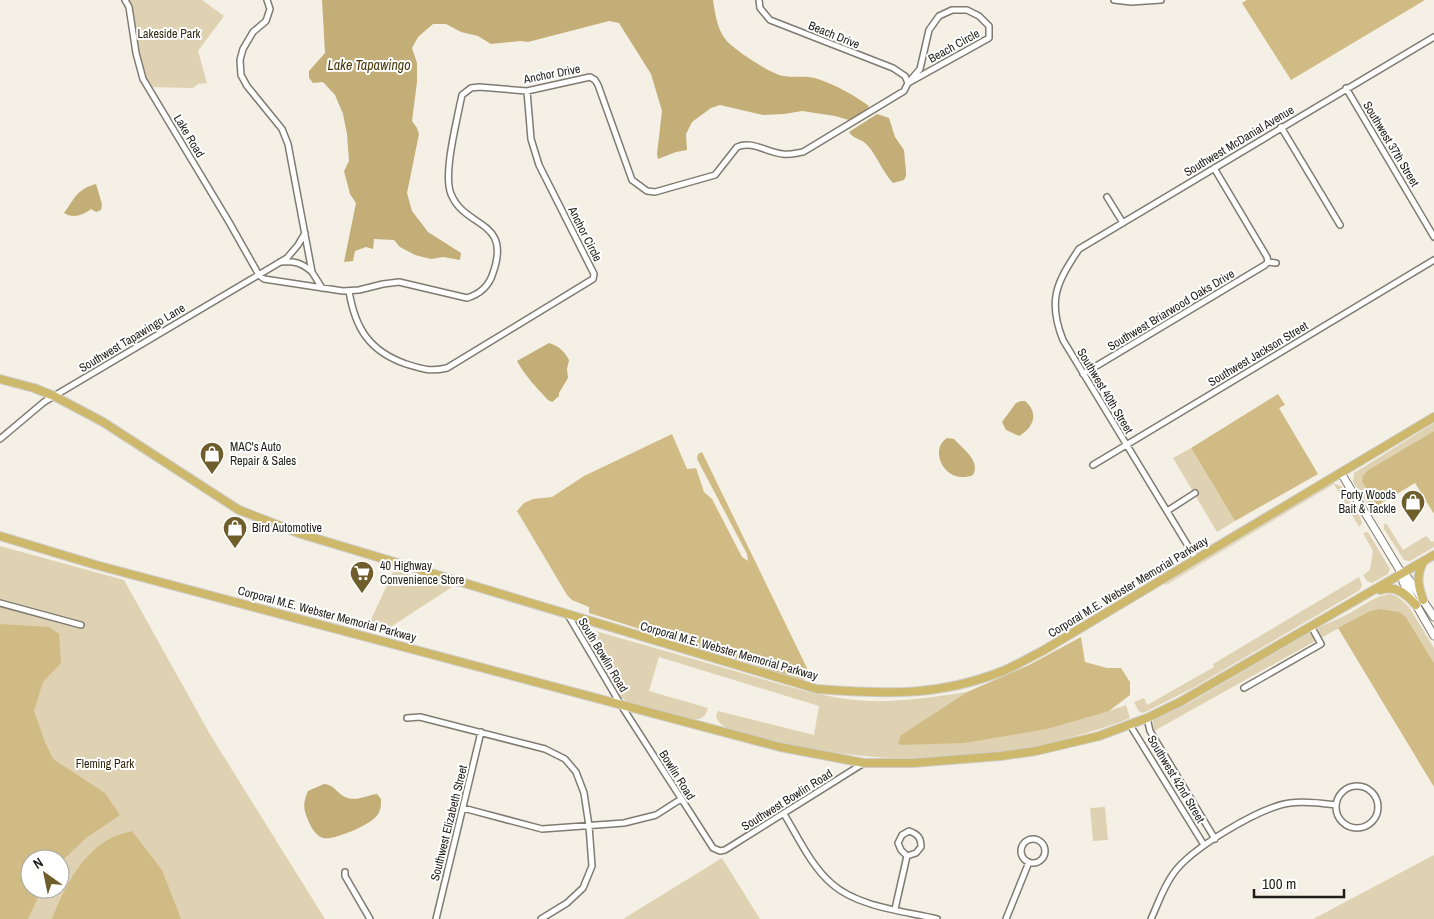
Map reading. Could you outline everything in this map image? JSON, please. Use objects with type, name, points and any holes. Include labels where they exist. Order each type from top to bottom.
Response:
[{"type":"main road","name":"Corporal M.E. Webster Memorial Parkway","points":[[0,379],[34,388],[54,396],[103,422],[239,510],[301,534],[817,689],[888,693],[927,691],[966,683],[1004,670],[1044,650],[1434,417]]},
{"type":"main road","points":[[1341,473],[1402,574],[1403,582],[1434,636]]},
{"type":"main road","name":"Corporal M.E. Webster Memorial Parkway","points":[[0,536],[96,565],[780,748],[864,763],[913,763],[1001,756],[1036,751],[1098,736],[1130,725],[1180,702],[1434,555]]},
{"type":"main road","points":[[1423,562],[1417,576],[1423,600]]},
{"type":"main road","points":[[1402,574],[1408,578],[1434,617]]},
{"type":"main road","points":[[1370,592],[1388,588],[1395,589],[1403,592],[1416,605]]},
{"type":"street","name":"Lake Road","points":[[125,0],[129,8],[136,53],[143,79],[234,230],[258,274]]},
{"type":"street","points":[[266,0],[270,9],[266,21],[253,32],[244,49],[240,60],[242,75],[247,86],[282,129],[288,144],[312,272]]},
{"type":"street","name":"Beach Drive","points":[[759,0],[760,8],[770,20],[893,68],[905,76],[908,83]]},
{"type":"street","points":[[1114,0],[1132,2],[1161,0]]},
{"type":"street","name":"Beach Circle","points":[[952,10],[967,10],[979,16],[988,26],[989,38],[908,83],[920,69],[929,30],[939,16],[952,10]]},
{"type":"street","name":"Southwest McDanial Avenue","points":[[1063,273],[1080,249],[1434,37]]},
{"type":"street","name":"Anchor Drive","points":[[258,274],[264,279],[349,291],[400,282],[467,298],[485,288],[491,280],[497,262],[498,250],[496,241],[492,234],[460,207],[451,194],[448,182],[462,95],[471,88],[527,91],[590,77],[598,85],[632,180],[647,191],[654,192],[715,175],[737,147],[742,145],[749,145],[782,154],[803,152],[904,91],[908,83]]},
{"type":"street","name":"Southwest 37th Street","points":[[1346,88],[1434,237]]},
{"type":"street","name":"Anchor Circle","points":[[349,291],[352,307],[358,322],[374,347],[389,358],[427,371],[447,368],[593,279],[594,274],[539,165],[531,139],[527,91]]},
{"type":"street","points":[[1281,128],[1340,225]]},
{"type":"street","points":[[1214,168],[1268,257],[1268,262],[1276,263]]},
{"type":"street","points":[[1107,197],[1123,222]]},
{"type":"street","points":[[280,262],[294,251],[305,233]]},
{"type":"street","name":"Southwest Jackson Street","points":[[1093,465],[1434,260]]},
{"type":"street","name":"Southwest Tapawingo Lane","points":[[0,439],[44,402],[280,262]]},
{"type":"street","points":[[280,262],[304,264],[312,272],[322,288]]},
{"type":"street","name":"Southwest Briarwood Oaks Drive","points":[[1083,374],[1268,262]]},
{"type":"street","name":"Southwest 40th Street","points":[[1063,273],[1056,290],[1056,318],[1063,340],[1196,559]]},
{"type":"street","points":[[1167,511],[1195,493]]},
{"type":"street","points":[[0,603],[81,625]]},
{"type":"street","name":"South Bowlin Road","points":[[568,615],[622,705]]},
{"type":"street","points":[[1244,688],[1321,644],[1311,626]]},
{"type":"street","name":"Bowlin Road","points":[[622,705],[710,845],[720,851]]},
{"type":"street","points":[[407,718],[420,717],[545,749],[564,760],[576,772],[584,793],[592,866],[583,888],[567,903],[541,919]]},
{"type":"street","name":"Southwest 42nd Street","points":[[1147,718],[1150,731],[1215,839]]},
{"type":"street","name":"Southwest 42nd Street","points":[[1130,725],[1204,845]]},
{"type":"street","name":"Southwest Elizabeth Street","points":[[436,919],[482,732]]},
{"type":"street","name":"Southwest Bowlin Road","points":[[720,851],[725,850],[784,814],[864,763]]},
{"type":"street","points":[[1170,788],[1180,782]]},
{"type":"street","points":[[1361,786],[1373,792],[1378,805],[1377,812],[1370,824],[1357,828],[1344,823],[1339,818],[1336,805],[1338,798],[1347,788],[1361,786]]},
{"type":"street","points":[[463,808],[542,829],[624,823],[656,815],[681,799]]},
{"type":"street","points":[[1151,919],[1166,885],[1174,873],[1184,861],[1204,845],[1258,813],[1271,808],[1289,803],[1308,802],[1336,805]]},
{"type":"street","points":[[784,814],[812,860],[832,885],[860,901],[937,919]]},
{"type":"street","points":[[909,831],[916,833],[921,839],[921,847],[916,853],[907,856],[901,850],[898,843],[902,835],[909,831]]},
{"type":"street","points":[[1029,840],[1037,840],[1045,848],[1044,855],[1040,861],[1028,862],[1023,857],[1023,845],[1029,840]]},
{"type":"street","points":[[895,909],[907,856]]},
{"type":"street","points":[[1006,919],[1028,862]]},
{"type":"street","points":[[346,872],[344,876],[370,919]]},
{"type":"green space","name":"Lakeside Park","points":[[124,0],[202,0],[224,16],[198,51],[207,83],[198,84],[193,88],[148,87],[143,79],[129,8]]},
{"type":"green space","points":[[1434,423],[1434,431],[1368,470],[1363,476],[1362,482],[1381,514],[1374,514],[1353,482],[1354,473]]},
{"type":"green space","points":[[1191,448],[1235,521],[1217,532],[1173,458]]},
{"type":"green space","points":[[1333,483],[1341,486],[1360,517],[1362,523],[1359,527],[1334,484],[1165,584]]},
{"type":"green space","points":[[1386,523],[1403,550],[1426,536],[1432,542],[1434,541],[1434,547],[1410,561],[1404,560],[1384,529]]},
{"type":"green space","points":[[1368,532],[1390,569],[1388,574],[1372,583],[1367,581],[1363,575],[1370,570],[1373,551],[1363,533]]},
{"type":"green space","name":"Fleming Park","points":[[0,546],[124,580],[211,736],[325,919],[0,919]]},
{"type":"green space","points":[[394,570],[452,587],[383,632],[367,628]]},
{"type":"green space","points":[[1359,577],[1362,585],[1360,590],[1191,689],[1145,712],[1141,713],[1138,710],[1134,702],[1144,698],[1147,705],[1214,667],[1213,664]]},
{"type":"green space","points":[[1390,594],[1397,596],[1409,607],[1434,648],[1434,663],[1406,617],[1368,612],[1321,638],[1318,628],[1341,618],[1372,600]]},
{"type":"green space","points":[[585,628],[789,687],[853,700],[894,701],[967,692],[901,735],[1109,711],[1126,705],[1130,718],[1073,737],[1035,746],[957,757],[878,757],[800,747],[729,729],[719,721],[716,716],[718,711],[814,735],[819,706],[659,657],[649,691],[708,708],[704,716],[700,719],[691,719],[628,702],[621,697],[582,632],[582,629]]},
{"type":"green space","points":[[1309,633],[1314,637],[1315,641],[1154,731],[1154,720],[1189,703]]},
{"type":"green space","points":[[1105,807],[1108,840],[1093,841],[1090,808]]},
{"type":"green space","points":[[1434,855],[1434,919],[1313,919]]},
{"type":"green space","points":[[722,858],[760,919],[623,919]]},
{"type":"shaded area","points":[[1247,0],[1425,0],[1291,80],[1242,3]]},
{"type":"shaded area","points":[[1278,394],[1285,405],[1279,408],[1318,474],[1235,521],[1191,448]]},
{"type":"shaded area","points":[[1434,431],[1434,514],[1415,483],[1377,506],[1362,482],[1363,476],[1368,470]]},
{"type":"shaded area","points":[[672,434],[687,469],[696,468],[704,492],[712,499],[742,557],[748,561],[747,554],[697,459],[698,454],[702,452],[807,668],[807,678],[803,680],[589,613],[589,607],[572,600],[567,595],[517,511],[524,503],[533,499],[552,497],[584,476]]},
{"type":"shaded area","points":[[1379,609],[1399,612],[1406,617],[1434,663],[1434,787],[1338,628],[1368,612]]},
{"type":"shaded area","points":[[0,624],[49,627],[59,634],[61,663],[43,682],[34,711],[45,742],[53,759],[105,793],[120,815],[86,838],[70,853],[70,849],[20,849],[20,899],[37,899],[28,919],[0,919]]},
{"type":"shaded area","points":[[1081,637],[1085,662],[1107,668],[1121,668],[1130,682],[1130,695],[1109,711],[1047,729],[964,743],[901,745],[898,743],[901,735],[967,692],[1029,665]]},
{"type":"shaded area","points":[[132,831],[162,870],[181,919],[52,919],[60,899],[70,899],[70,880],[83,861],[102,844],[115,836]]},
{"type":"water","name":"Lake Tapawingo","points":[[322,0],[713,0],[720,31],[730,44],[744,55],[778,75],[810,77],[825,81],[869,106],[867,110],[849,120],[802,111],[763,115],[720,105],[711,108],[692,122],[686,134],[687,150],[658,159],[662,111],[651,74],[619,23],[609,21],[528,42],[491,44],[478,36],[461,32],[446,24],[433,24],[418,37],[412,48],[417,63],[417,82],[412,121],[419,134],[407,193],[412,211],[428,232],[461,253],[460,260],[443,257],[431,259],[415,255],[400,247],[394,240],[374,239],[373,249],[366,247],[355,251],[353,261],[344,262],[356,203],[350,194],[344,171],[349,161],[347,134],[343,114],[335,95],[323,82],[313,83],[309,78],[309,71],[325,53]]},
{"type":"water","points":[[877,114],[889,118],[895,137],[904,150],[906,176],[904,180],[893,183],[868,146],[849,132]]},
{"type":"water","points":[[96,184],[102,204],[101,210],[96,212],[91,209],[74,216],[64,213],[80,191]]},
{"type":"water","points":[[549,343],[561,349],[569,360],[568,378],[559,396],[552,402],[531,382],[517,361]]},
{"type":"water","points":[[1025,401],[1032,410],[1033,420],[1028,428],[1019,436],[1006,430],[1002,422],[1016,403]]},
{"type":"water","points":[[947,438],[954,439],[973,460],[975,470],[973,475],[954,476],[942,465],[939,458],[939,450]]},
{"type":"water","points":[[324,784],[331,786],[345,797],[351,799],[377,794],[381,799],[379,812],[375,818],[352,831],[335,837],[320,837],[309,823],[304,802],[308,791]]},
{"type":"place","name":"MAC's Auto Repair & Sales","points":[[212,475]]},
{"type":"place","name":"Forty Woods Bait & Tackle","points":[[1413,523]]},
{"type":"place","name":"Bird Automotive","points":[[235,549]]},
{"type":"place","name":"40 Highway Convenience Store","points":[[362,594]]}]
